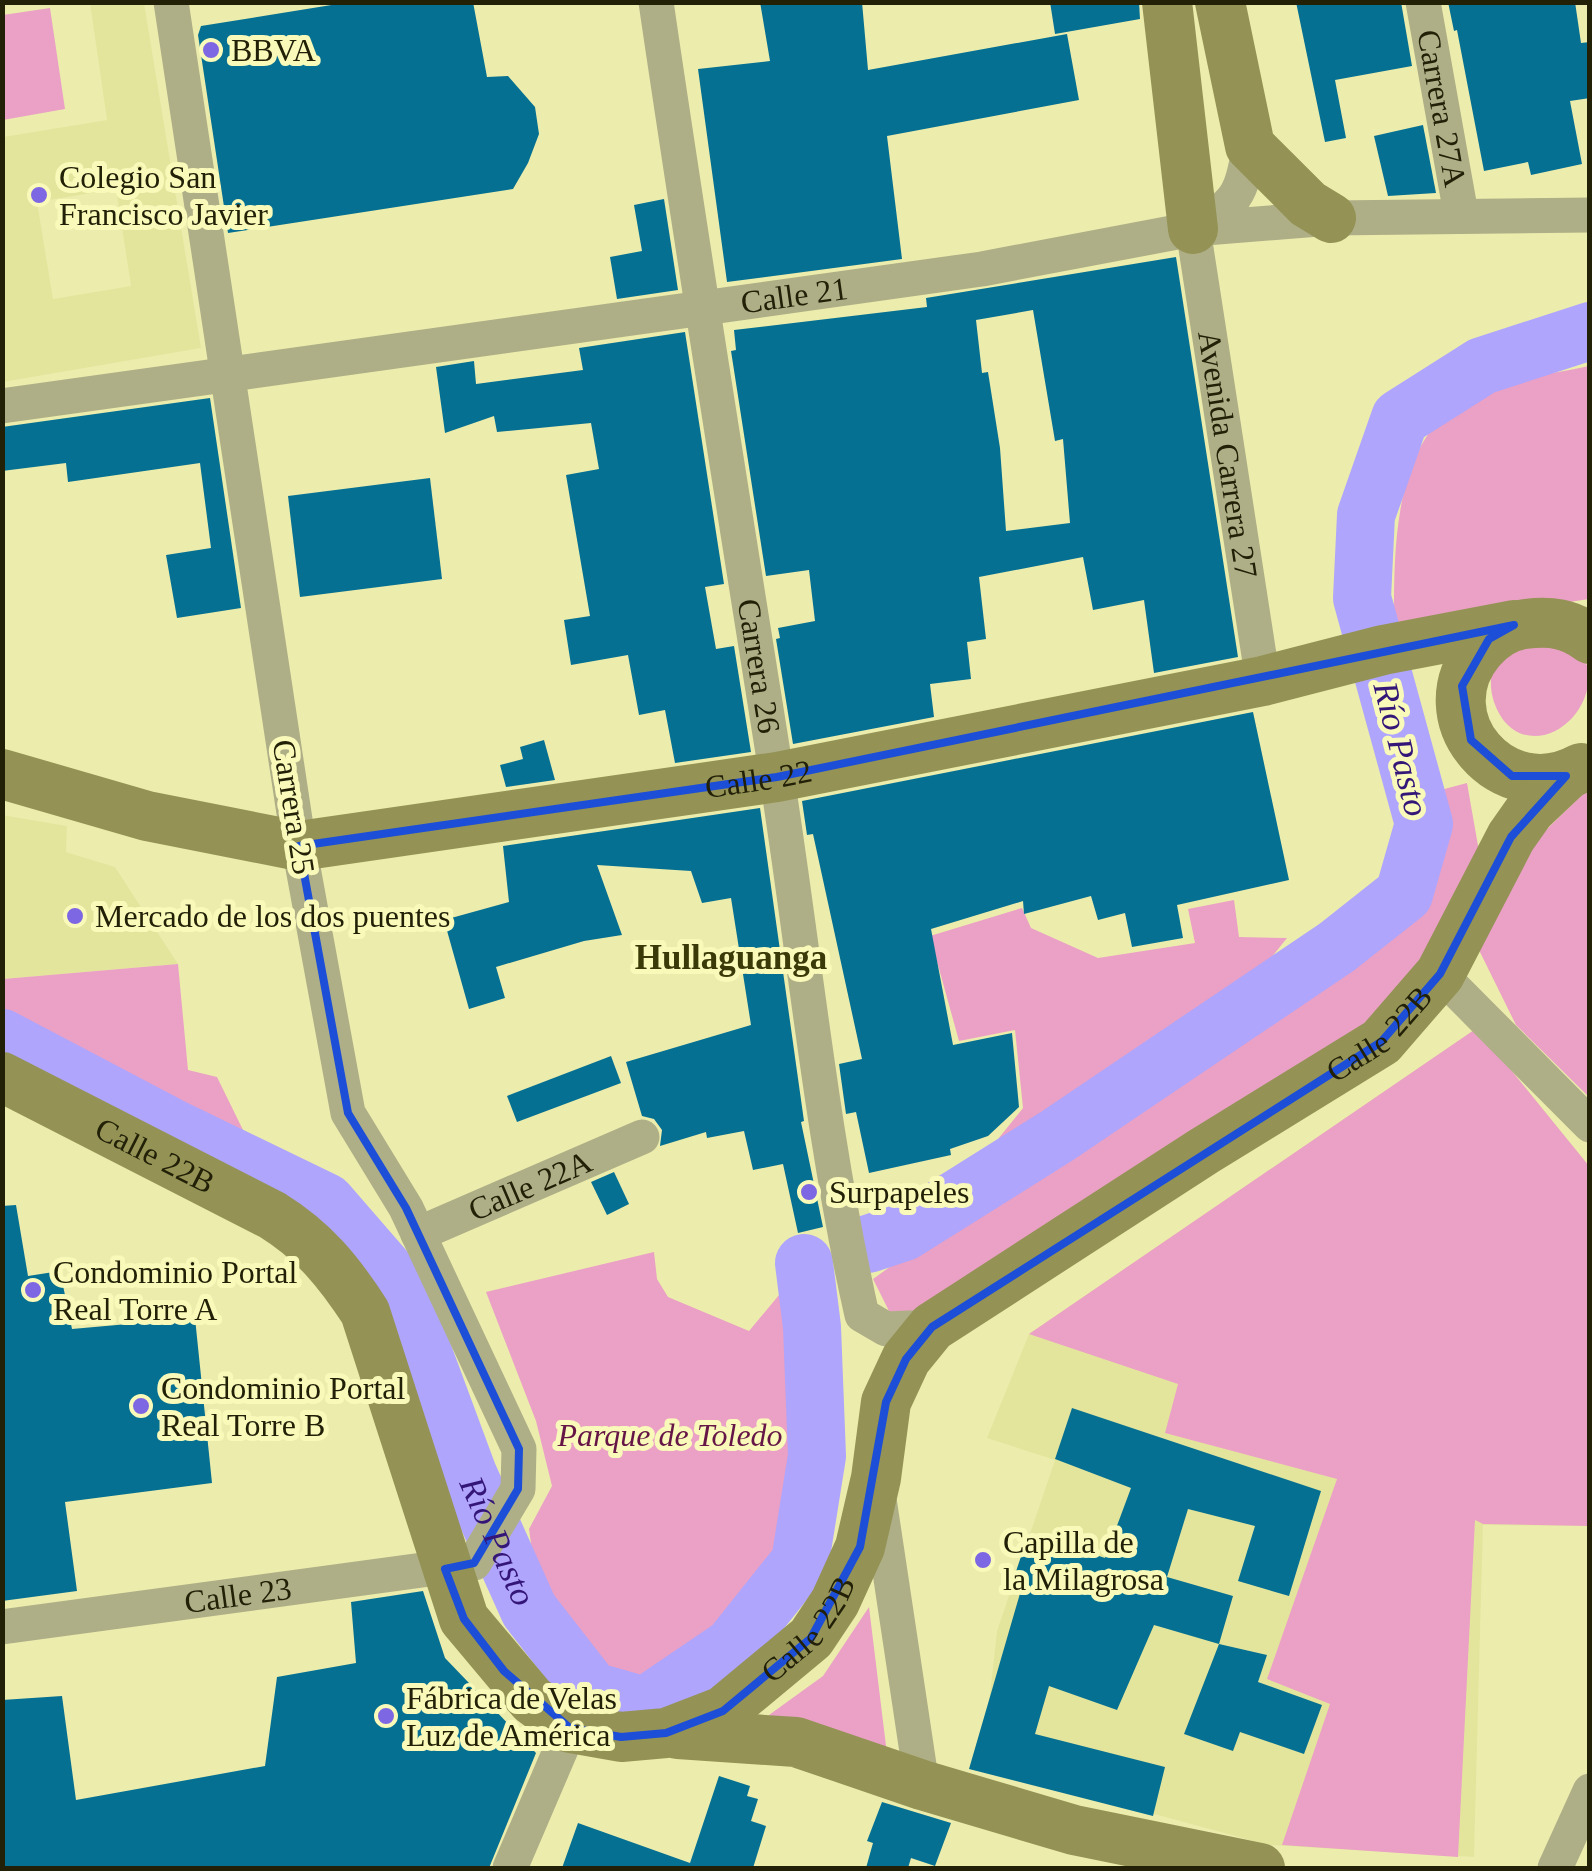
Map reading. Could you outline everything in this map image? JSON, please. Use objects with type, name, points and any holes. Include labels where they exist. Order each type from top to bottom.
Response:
[{"type":"main road","name":"Avenida Carrera 27","points":[[1167,2],[1193,228]]},
{"type":"main road","points":[[1220,2],[1250,146],[1308,204],[1332,218]]},
{"type":"main road","points":[[1560,625],[1489,639],[1472,660],[1462,686],[1462,714],[1471,740],[1488,761],[1512,776],[1539,780],[1578,770]]},
{"type":"main road","name":"Calle 22","points":[[2,774],[146,816],[299,846],[777,777],[1263,680],[1409,646],[1560,625]]},
{"type":"main road","name":"Calle 22B","points":[[2,1077],[272,1215],[301,1233],[337,1268],[365,1312],[460,1566],[464,1620],[532,1700],[570,1728],[622,1737],[666,1733],[723,1711],[812,1638],[835,1602],[860,1546],[876,1478],[886,1402],[906,1359],[932,1327],[1381,1042],[1440,974],[1511,837],[1530,810],[1578,770]]},
{"type":"main road","points":[[666,1733],[796,1742],[1074,1830],[1260,1868]]},
{"type":"street","name":"Carrera 25","points":[[171,2],[299,846],[348,1113],[418,1234],[520,1449],[518,1489],[460,1566]]},
{"type":"street","name":"Carrera 26","points":[[656,2],[701,310],[777,777],[843,1233],[862,1315],[886,1329],[932,1327]]},
{"type":"street","name":"Carrera 27A","points":[[1423,2],[1461,214]]},
{"type":"street","points":[[1193,228],[1230,206],[1238,196],[1250,146]]},
{"type":"street","name":"Calle 21","points":[[2,406],[982,269],[1193,228],[1332,218],[1590,215]]},
{"type":"street","name":"Avenida Carrera 27","points":[[1193,228],[1263,680]]},
{"type":"street","points":[[1440,974],[1590,1125]]},
{"type":"street","name":"Calle 22A","points":[[418,1234],[642,1138]]},
{"type":"street","points":[[876,1478],[922,1785]]},
{"type":"street","name":"Calle 23","points":[[2,1626],[460,1566]]},
{"type":"street","points":[[510,1868],[570,1728]]},
{"type":"street","points":[[1555,1868],[1590,1791]]},
{"type":"highlighted area","points":[[1514,625],[1489,639],[1462,686],[1471,740],[1512,776],[1566,776],[1511,837],[1440,974],[1381,1042],[932,1327],[906,1359],[886,1402],[860,1547],[811,1638],[723,1711],[666,1733],[621,1737],[570,1728],[504,1671],[464,1619],[445,1569],[474,1563],[518,1489],[519,1449],[406,1208],[348,1113],[299,846],[777,777]]},
{"type":"shaded area","name":"Colegio San Francisco Javier","points":[[90,3],[144,3],[201,348],[3,382],[3,137],[107,120]],"holes":[[[116,189],[131,286],[53,299],[37,202]]]},
{"type":"shaded area","name":"Mercado de los dos puentes","points":[[2,815],[67,826],[66,852],[115,867],[178,964],[3,979]]},
{"type":"shaded area","points":[[1477,1028],[1589,1166],[1590,1526],[1483,1525],[1474,1857],[1268,1845],[982,1767],[997,1631],[1055,1460],[987,1438],[1029,1334]]},
{"type":"green space","points":[[50,8],[65,109],[3,120],[3,15]]},
{"type":"green space","points":[[1589,366],[1589,599],[1394,629],[1395,562],[1404,492],[1414,460],[1430,431],[1453,407],[1483,389]]},
{"type":"green space","points":[[1526,638],[1577,650],[1589,670],[1587,692],[1579,710],[1551,733],[1535,736],[1519,733],[1505,722],[1491,687],[1496,664]]},
{"type":"green space","points":[[1467,783],[1480,857],[1434,957],[1371,1031],[911,1323],[893,1319],[873,1279],[1337,947],[1404,894],[1424,824],[1418,796]]},
{"type":"green space","points":[[1589,788],[1589,1097],[1516,1025],[1475,942],[1517,858]]},
{"type":"green space","points":[[1234,900],[1239,937],[1287,938],[1239,998],[1082,1106],[998,1139],[1023,1108],[1015,1030],[959,1041],[930,936],[1022,908],[1031,928],[1098,958],[1195,943],[1188,909]]},
{"type":"green space","points":[[178,964],[188,1070],[217,1077],[244,1132],[67,1048],[3,1009],[3,979]]},
{"type":"green space","points":[[1477,1028],[1589,1166],[1589,1526],[1483,1524],[1475,1520],[1458,1857],[1282,1845],[1330,1704],[1267,1679],[1337,1479],[1165,1433],[1178,1384],[1029,1334]]},
{"type":"green space","name":"Parque de Toledo","points":[[654,1252],[657,1279],[668,1297],[749,1331],[789,1283],[801,1300],[804,1404],[792,1499],[778,1564],[745,1612],[695,1655],[645,1683],[609,1678],[561,1624],[534,1565],[529,1529],[552,1486],[536,1421],[486,1292]]},
{"type":"green space","points":[[869,1607],[887,1754],[832,1743],[769,1715],[823,1676]]},
{"type":"building","points":[[350,2],[473,2],[487,77],[508,76],[535,107],[539,134],[528,163],[513,189],[228,233],[198,35],[201,26]]},
{"type":"building","points":[[760,2],[862,2],[868,70],[1067,34],[1079,100],[887,136],[902,259],[727,282],[698,69],[770,61]]},
{"type":"building","points":[[1050,2],[1139,2],[1140,19],[1055,34]]},
{"type":"building","points":[[1296,2],[1401,2],[1412,66],[1335,80],[1346,138],[1325,142]]},
{"type":"building","points":[[1448,2],[1575,2],[1581,43],[1590,42],[1590,98],[1570,101],[1582,164],[1531,175],[1528,162],[1484,171]]},
{"type":"building","points":[[1423,125],[1436,193],[1388,196],[1374,136]]},
{"type":"building","points":[[664,199],[678,290],[617,299],[610,257],[642,251],[634,205]]},
{"type":"building","points":[[1176,257],[1238,657],[1154,673],[1144,600],[1093,610],[1083,557],[979,577],[986,639],[967,642],[971,679],[930,684],[934,717],[793,744],[776,639],[780,638],[778,628],[815,621],[809,570],[766,576],[731,351],[736,350],[734,330],[927,307],[926,298]],"holes":[[[1033,310],[1055,441],[1063,439],[1070,523],[1006,531],[1000,448],[988,372],[982,373],[976,320]]]},
{"type":"building","points":[[685,332],[724,584],[705,587],[716,649],[734,646],[751,752],[675,763],[665,710],[639,715],[628,655],[571,665],[564,620],[590,616],[566,475],[599,469],[591,423],[497,432],[494,416],[445,433],[436,367],[474,361],[476,384],[583,370],[579,348]]},
{"type":"building","points":[[210,398],[241,608],[177,618],[166,555],[211,548],[200,463],[68,482],[66,463],[2,471],[2,427]]},
{"type":"building","points":[[430,478],[442,579],[300,597],[288,496]]},
{"type":"building","points":[[1253,712],[1289,880],[1177,905],[1183,938],[1132,947],[1125,913],[1098,920],[1091,896],[1024,914],[1023,901],[931,929],[953,1045],[1012,1033],[1019,1107],[988,1136],[950,1149],[951,1155],[869,1173],[856,1112],[846,1114],[839,1064],[862,1059],[813,834],[807,835],[802,801]]},
{"type":"building","points":[[544,740],[555,780],[506,787],[500,765],[523,759],[520,747]]},
{"type":"building","points":[[760,808],[804,1121],[801,1122],[823,1227],[798,1233],[783,1164],[753,1170],[744,1131],[707,1138],[706,1132],[660,1146],[662,1130],[654,1119],[642,1116],[626,1062],[751,1025],[731,898],[702,903],[691,871],[597,865],[622,935],[584,941],[496,967],[505,998],[469,1009],[444,920],[509,902],[503,846]]},
{"type":"building","points":[[611,1056],[621,1083],[517,1122],[507,1096]]},
{"type":"building","points":[[614,1172],[629,1204],[607,1215],[591,1182]]},
{"type":"building","points":[[16,1205],[28,1276],[60,1271],[72,1329],[195,1318],[212,1483],[65,1502],[77,1591],[2,1601],[2,1206]]},
{"type":"building","points":[[1072,1408],[1321,1491],[1289,1596],[1238,1581],[1255,1526],[1188,1509],[1167,1577],[1233,1596],[1219,1644],[1154,1625],[1117,1710],[1049,1686],[1035,1734],[1165,1767],[1153,1816],[969,1769],[1021,1590],[1011,1586],[1029,1533],[1105,1558],[1131,1488],[1055,1459]]},
{"type":"building","points":[[423,1591],[445,1658],[536,1753],[489,1868],[2,1868],[2,1700],[62,1696],[76,1800],[265,1766],[277,1677],[356,1663],[351,1602]]},
{"type":"building","points":[[1219,1644],[1267,1655],[1258,1682],[1322,1705],[1304,1754],[1240,1732],[1233,1751],[1184,1734]]},
{"type":"building","points":[[719,1776],[750,1786],[747,1796],[758,1799],[751,1821],[766,1826],[753,1868],[562,1868],[578,1823],[690,1863]]},
{"type":"building","points":[[882,1802],[951,1823],[935,1866],[911,1858],[908,1868],[866,1868],[873,1843],[867,1841]]},
{"type":"waterway","name":"Río Pasto","points":[[868,1244],[904,1232],[1057,1136],[1337,947],[1404,894],[1424,824],[1362,598],[1366,515],[1400,418],[1482,366],[1590,331]]},
{"type":"waterway","name":"Río Pasto","points":[[2,1038],[169,1126],[326,1202],[398,1285],[468,1474],[529,1610],[592,1691],[645,1706],[732,1647],[800,1562],[817,1456],[812,1327],[804,1263]]},
{"type":"place","name":"BBVA","points":[[211,50]]},
{"type":"place","name":"Colegio San Francisco Javier","points":[[39,195]]},
{"type":"place","name":"Mercado de los dos puentes","points":[[75,916]]},
{"type":"place","name":"Surpapeles","points":[[809,1192]]},
{"type":"place","name":"Condominio Portal Real Torre A","points":[[33,1290]]},
{"type":"place","name":"Condominio Portal Real Torre B","points":[[141,1406]]},
{"type":"place","name":"Capilla de la Milagrosa","points":[[983,1560]]},
{"type":"place","name":"Fábrica de Velas Luz de América","points":[[386,1716]]},
{"type":"district","name":"Hullaguanga","points":[[731,957]]}]
